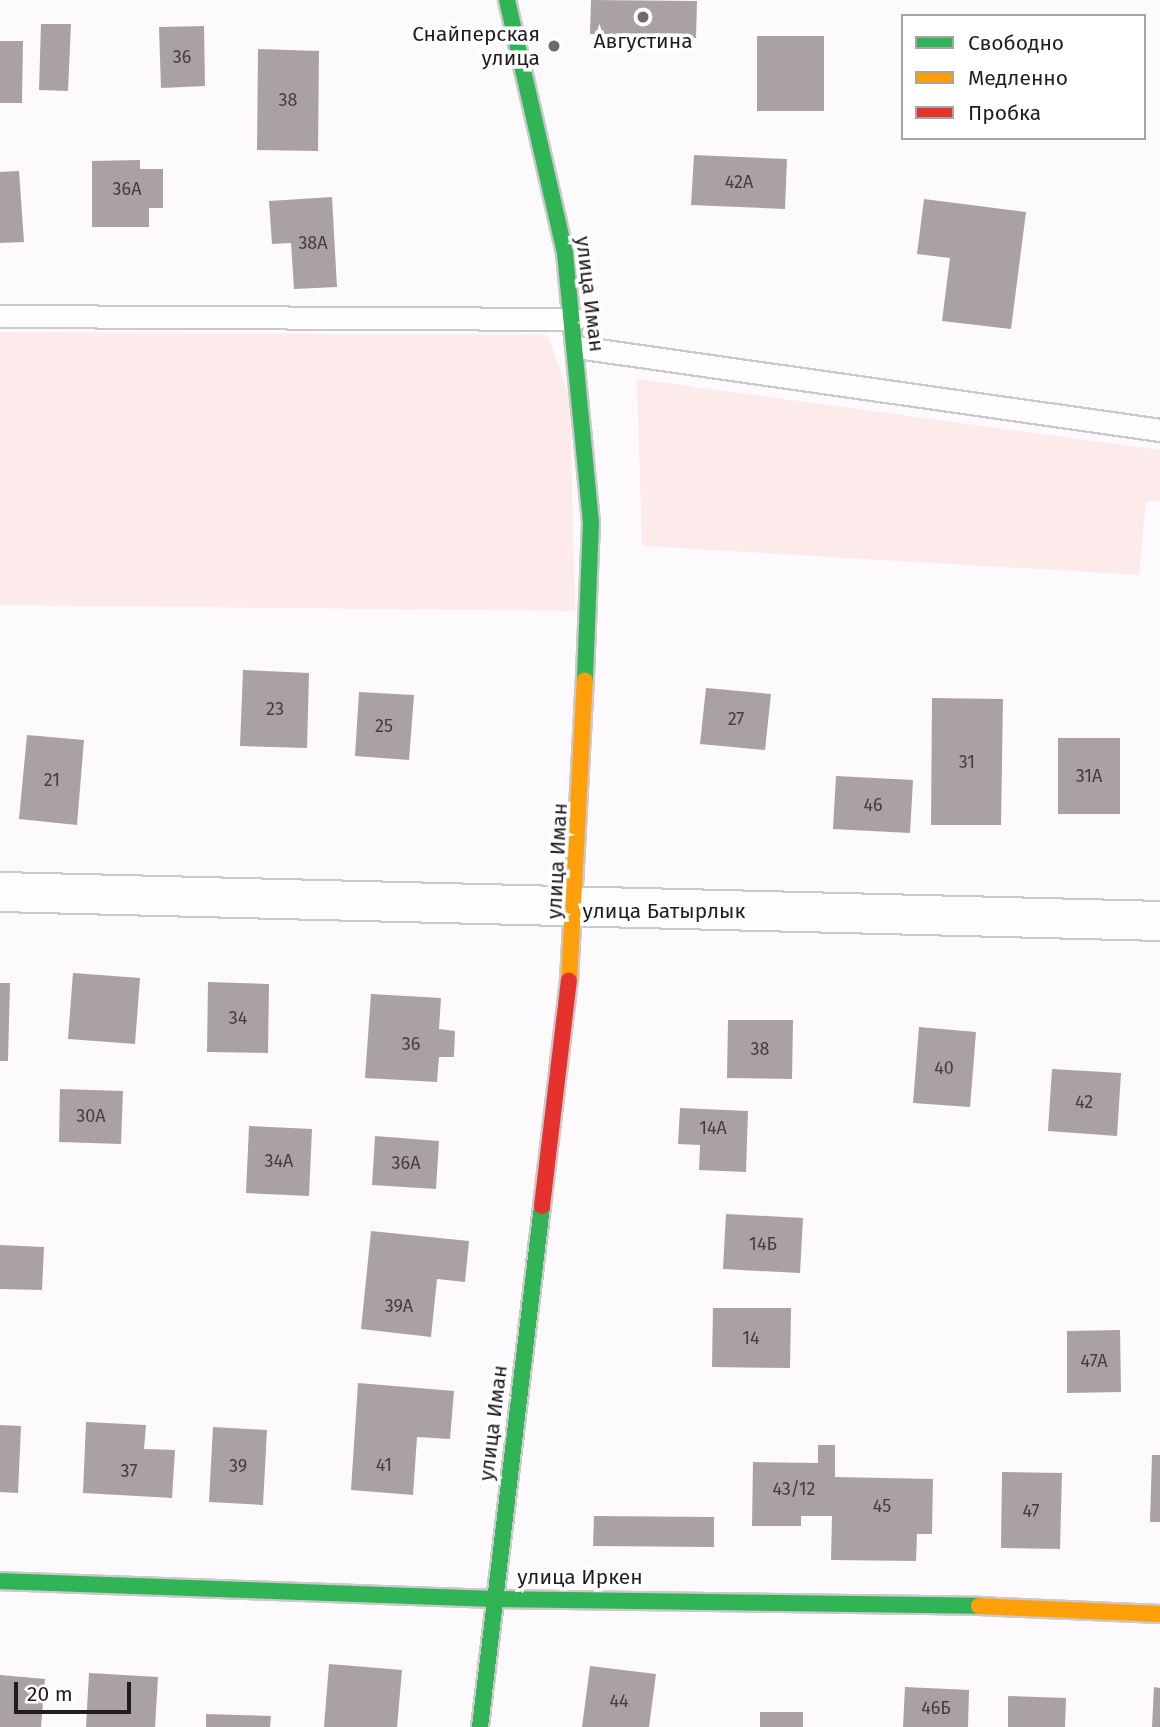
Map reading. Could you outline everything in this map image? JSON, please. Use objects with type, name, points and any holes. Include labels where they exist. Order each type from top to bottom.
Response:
[{"type":"street","name":"улица Иман","points":[[480,1727],[493,1599],[577,911],[591,521],[575,319],[554,193],[507,0]]},
{"type":"street","name":"улица Батырлык","points":[[0,892],[577,911],[1160,921]]},
{"type":"street","name":"улица Иркен","points":[[0,1581],[493,1599],[861,1600],[1160,1614]]},
{"type":"lane","points":[[0,316],[575,319]]},
{"type":"lane","points":[[577,347],[1160,430]]},
{"type":"shaded area","points":[[0,332],[548,335],[570,400],[575,611],[0,605]]},
{"type":"shaded area","points":[[637,379],[1160,450],[1160,501],[1146,502],[1139,575],[642,546]]},
{"type":"building","points":[[591,0],[697,1],[696,38],[590,34]]},
{"type":"building","points":[[41,24],[71,24],[68,91],[39,90]]},
{"type":"building","points":[[204,26],[205,86],[161,88],[159,27]]},
{"type":"building","points":[[757,36],[824,36],[824,111],[757,111]]},
{"type":"building","points":[[0,41],[23,41],[22,103],[0,103]]},
{"type":"building","points":[[258,49],[319,51],[318,151],[257,150]]},
{"type":"building","points":[[694,155],[787,159],[785,209],[691,205]]},
{"type":"building","points":[[140,160],[140,169],[163,169],[163,208],[149,208],[149,227],[92,227],[92,161]]},
{"type":"building","points":[[19,171],[24,242],[0,243],[0,172]]},
{"type":"building","points":[[332,197],[337,287],[294,289],[291,243],[272,244],[269,201]]},
{"type":"building","points":[[924,199],[1026,212],[1011,329],[942,321],[950,258],[917,254]]},
{"type":"building","points":[[243,670],[309,673],[307,748],[240,746]]},
{"type":"building","points":[[706,688],[771,694],[765,750],[700,744]]},
{"type":"building","points":[[359,692],[414,695],[409,760],[355,756]]},
{"type":"building","points":[[932,698],[1003,699],[1001,825],[931,825]]},
{"type":"building","points":[[27,735],[84,740],[77,825],[19,819]]},
{"type":"building","points":[[1058,738],[1120,738],[1120,814],[1058,814]]},
{"type":"building","points":[[836,776],[913,780],[910,833],[833,829]]},
{"type":"building","points":[[73,973],[140,978],[135,1044],[68,1039]]},
{"type":"building","points":[[208,982],[269,984],[268,1053],[207,1052]]},
{"type":"building","points":[[0,983],[10,983],[8,1061],[0,1061]]},
{"type":"building","points":[[371,994],[441,998],[439,1029],[455,1031],[454,1057],[439,1057],[437,1082],[365,1078]]},
{"type":"building","points":[[728,1020],[793,1020],[792,1079],[727,1078]]},
{"type":"building","points":[[919,1027],[976,1032],[970,1107],[913,1103]]},
{"type":"building","points":[[1052,1069],[1121,1073],[1117,1136],[1048,1131]]},
{"type":"building","points":[[60,1089],[123,1091],[121,1144],[59,1142]]},
{"type":"building","points":[[680,1108],[748,1111],[746,1172],[699,1170],[700,1145],[678,1144]]},
{"type":"building","points":[[249,1126],[312,1129],[309,1196],[246,1193]]},
{"type":"building","points":[[375,1136],[439,1141],[436,1189],[372,1185]]},
{"type":"building","points":[[726,1214],[803,1218],[800,1273],[723,1269]]},
{"type":"building","points":[[371,1231],[469,1241],[465,1282],[437,1279],[431,1337],[361,1329]]},
{"type":"building","points":[[0,1245],[44,1247],[42,1290],[0,1289]]},
{"type":"building","points":[[713,1308],[791,1308],[790,1368],[712,1367]]},
{"type":"building","points":[[1120,1330],[1121,1392],[1067,1393],[1067,1331]]},
{"type":"building","points":[[358,1383],[454,1391],[450,1439],[417,1437],[413,1495],[351,1490]]},
{"type":"building","points":[[86,1422],[146,1425],[144,1449],[175,1450],[172,1498],[83,1493]]},
{"type":"building","points":[[0,1425],[21,1426],[18,1493],[0,1492]]},
{"type":"building","points":[[213,1427],[267,1430],[263,1505],[209,1502]]},
{"type":"building","points":[[818,1445],[835,1445],[835,1477],[933,1479],[932,1534],[917,1534],[916,1561],[831,1560],[832,1516],[801,1516],[801,1526],[752,1526],[753,1462],[818,1463]]},
{"type":"building","points":[[1152,1455],[1160,1455],[1160,1522],[1150,1522]]},
{"type":"building","points":[[1002,1472],[1062,1473],[1060,1549],[1001,1548]]},
{"type":"building","points":[[594,1516],[714,1517],[714,1547],[593,1546]]},
{"type":"building","points":[[329,1664],[402,1670],[397,1727],[324,1727]]},
{"type":"building","points":[[590,1666],[656,1674],[649,1727],[582,1727]]},
{"type":"building","points":[[89,1673],[158,1677],[155,1727],[86,1727]]},
{"type":"building","points":[[0,1675],[45,1679],[41,1727],[0,1727]]},
{"type":"building","points":[[905,1687],[969,1690],[968,1727],[903,1727]]},
{"type":"building","points":[[1154,1687],[1160,1688],[1160,1727],[1152,1727]]},
{"type":"building","points":[[1008,1696],[1066,1698],[1065,1727],[1008,1727]]},
{"type":"building","points":[[760,1712],[803,1712],[803,1727],[760,1727]]},
{"type":"building","points":[[206,1714],[271,1716],[270,1727],[206,1727]]},
{"type":"traffic: fast","points":[[507,0],[565,253],[591,521],[585,680]]},
{"type":"traffic: fast","points":[[480,1727],[542,1206]]},
{"type":"traffic: fast","points":[[0,1581],[493,1599],[979,1606]]},
{"type":"traffic: slow","points":[[569,981],[585,680]]},
{"type":"traffic: slow","points":[[979,1606],[1160,1614]]},
{"type":"traffic: jam","points":[[542,1206],[569,981]]},
{"type":"place","name":"Августина","points":[[643,17]]},
{"type":"place","name":"Снайперская улица","points":[[554,46]]}]
